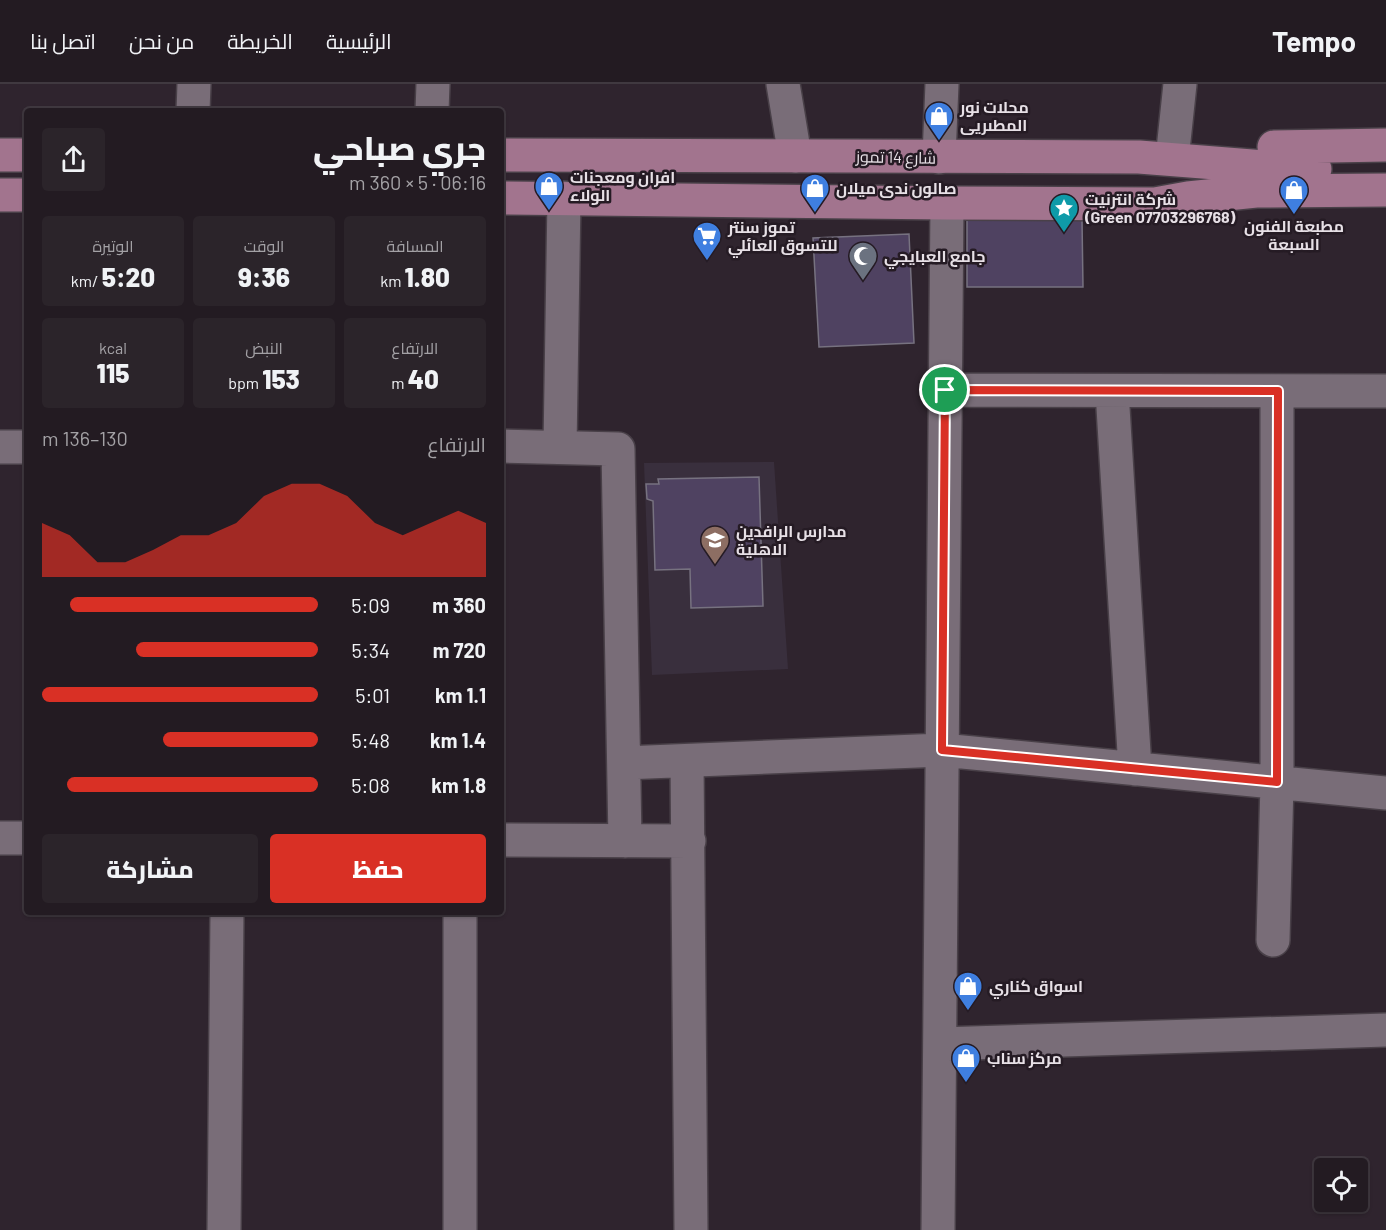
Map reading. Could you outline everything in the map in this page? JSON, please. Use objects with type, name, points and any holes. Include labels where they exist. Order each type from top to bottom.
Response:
[{"type":"main road","points":[[1139,157],[1173,150],[1386,145]]},
{"type":"main road","points":[[0,155],[24,155]]},
{"type":"main road","name":"شارع 14 تموز","points":[[504,155],[1139,157],[1290,180]]},
{"type":"main road","points":[[1155,204],[1256,191],[1290,180],[1386,169]]},
{"type":"main road","points":[[1290,180],[1386,190]]},
{"type":"main road","points":[[0,195],[24,195]]},
{"type":"main road","points":[[504,198],[1386,205]]},
{"type":"street","points":[[193,108],[194,84]]},
{"type":"street","points":[[432,108],[433,84]]},
{"type":"street","points":[[783,84],[795,156]]},
{"type":"street","points":[[939,157],[942,84]]},
{"type":"street","points":[[1173,150],[1180,84]]},
{"type":"street","points":[[560,447],[564,198]]},
{"type":"street","points":[[938,1230],[947,203]]},
{"type":"street","points":[[945,390],[1386,391]]},
{"type":"street","points":[[1112,391],[1135,769]]},
{"type":"street","points":[[1273,940],[1277,782],[1278,391]]},
{"type":"street","points":[[504,446],[618,449],[625,841]]},
{"type":"street","points":[[0,447],[24,447]]},
{"type":"street","points":[[624,763],[942,750],[1386,793]]},
{"type":"street","points":[[687,761],[691,1230]]},
{"type":"street","points":[[0,838],[24,838]]},
{"type":"street","points":[[504,840],[689,842]]},
{"type":"street","points":[[224,1230],[227,915]]},
{"type":"street","points":[[460,915],[460,1230]]},
{"type":"street","points":[[940,1044],[1386,1030]]},
{"type":"shaded area","name":"مدارس الرافدين اﻻهلية","points":[[774,462],[788,669],[652,675],[644,463]]},
{"type":"building","points":[[967,217],[1082,220],[1083,287],[967,287]]},
{"type":"building","name":"جامع العبايجي","points":[[909,234],[914,343],[819,347],[813,238]]},
{"type":"building","points":[[759,477],[763,606],[691,608],[690,569],[655,570],[653,501],[647,499],[646,484],[659,484],[658,479]]},
{"type":"place","name":"محلات نور المطىريى","points":[[939,142]]},
{"type":"place","name":"افران ومعجنات الولاء","points":[[549,212]]},
{"type":"place","name":"صالون ندى ميلان","points":[[815,214]]},
{"type":"place","name":"مطبعة الفنون السبعة","points":[[1294,216]]},
{"type":"place","name":"شركة انترنيت (Green 07703296768)","points":[[1064,234]]},
{"type":"place","name":"تموز سنتر للتسوق العائلي","points":[[707,262]]},
{"type":"place","name":"جامع العبايجي","points":[[863,282]]},
{"type":"place","name":"مدارس الرافدين اﻻهلية","points":[[715,566]]},
{"type":"place","name":"اسواق كناري","points":[[968,1012]]},
{"type":"place","name":"مركز سناب","points":[[966,1084]]},
{"type":"route","points":[[945,390],[1278,391],[1277,782],[942,750],[945,390]]}]
